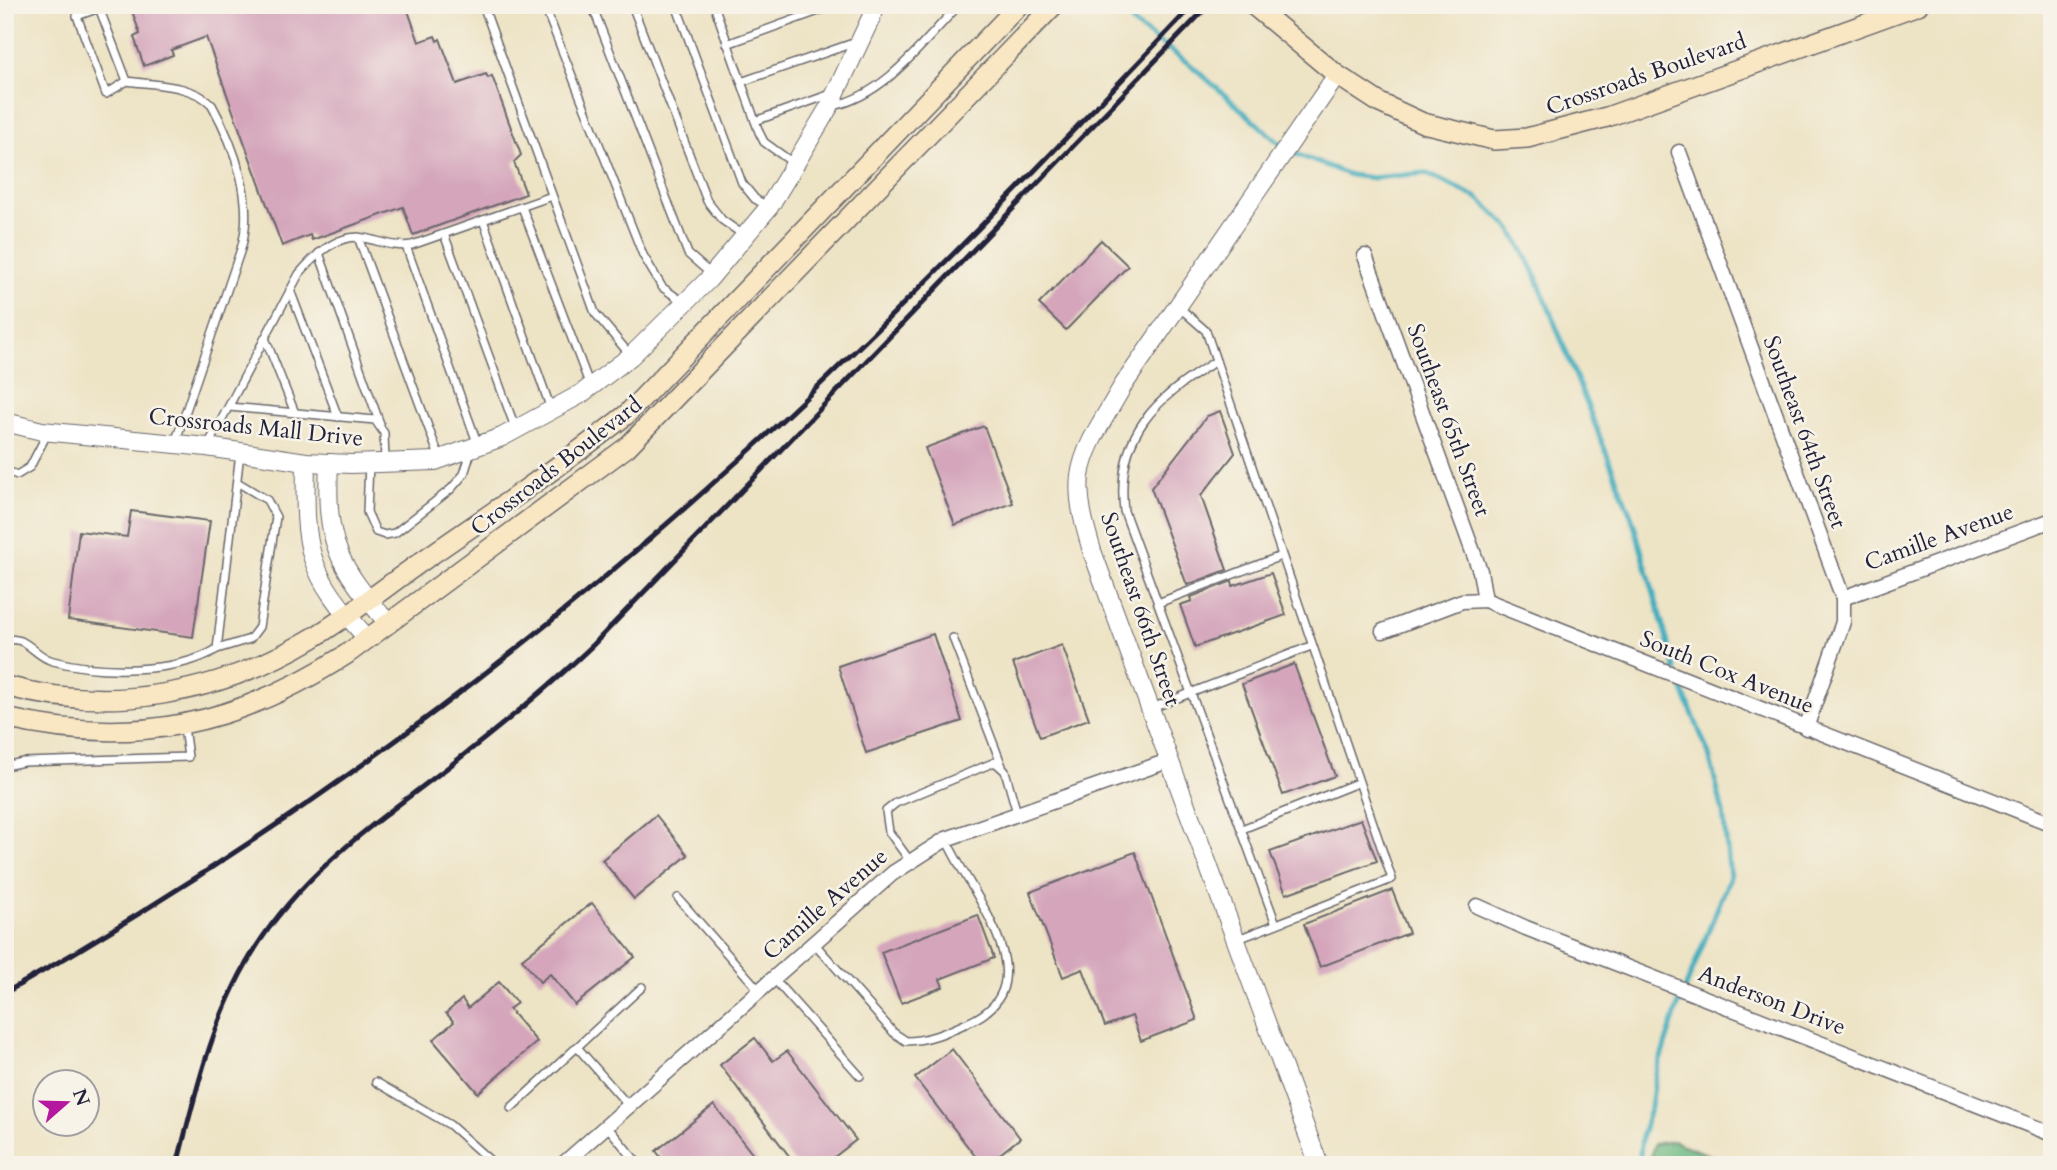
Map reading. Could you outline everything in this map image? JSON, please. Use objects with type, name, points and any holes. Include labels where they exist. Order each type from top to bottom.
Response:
[{"type":"main road","name":"Crossroads Boulevard","points":[[5,686],[62,698],[118,700],[174,694],[236,677],[313,638],[569,460],[626,415],[1019,5]]},
{"type":"main road","name":"Crossroads Boulevard","points":[[5,718],[90,731],[129,732],[184,724],[271,697],[314,676],[389,624],[627,447],[1054,5]]},
{"type":"main road","name":"Crossroads Boulevard","points":[[1253,5],[1337,75],[1380,103],[1423,123],[1494,140],[1527,138],[1607,117],[1918,5]]},
{"type":"street","name":"Crossroads Mall Drive","points":[[5,422],[48,432],[207,447],[329,463],[440,459],[516,430],[590,387],[631,356],[712,275],[769,207],[832,100],[877,5]]},
{"type":"street","name":"Southeast 66th Street","points":[[1319,1165],[1092,551],[1081,510],[1080,475],[1095,437],[1122,387],[1337,75]]},
{"type":"street","name":"Southeast 64th Street","points":[[1679,152],[1843,598],[1843,622],[1806,728]]},
{"type":"street","name":"Southeast 65th Street","points":[[1365,256],[1480,571],[1485,600]]},
{"type":"street","points":[[306,462],[305,536],[314,565],[345,614],[368,639]]},
{"type":"street","points":[[329,463],[327,504],[331,531],[340,560],[351,581],[389,624]]},
{"type":"street","name":"Camille Avenue","points":[[1843,598],[2052,520]]},
{"type":"street","points":[[1383,631],[1462,601],[1485,600]]},
{"type":"street","name":"South Cox Avenue","points":[[1485,600],[2052,824]]},
{"type":"street","name":"Camille Avenue","points":[[562,1165],[627,1104],[910,861],[946,839],[1168,761]]},
{"type":"street","name":"Anderson Drive","points":[[1478,906],[1526,929],[2052,1134]]},
{"type":"lane","points":[[483,5],[595,313],[631,356]]},
{"type":"lane","points":[[544,5],[651,272],[662,287],[684,304]]},
{"type":"lane","points":[[592,5],[688,254],[712,275]]},
{"type":"lane","points":[[632,5],[707,201],[722,220],[745,236]]},
{"type":"lane","points":[[676,5],[742,183],[755,199],[769,207]]},
{"type":"lane","points":[[714,5],[764,142],[795,164]]},
{"type":"lane","points":[[727,44],[835,5]]},
{"type":"lane","points":[[755,121],[832,100],[864,97],[883,84],[958,5]]},
{"type":"lane","points":[[127,81],[99,7],[77,16],[106,94],[127,81],[188,91],[205,98],[218,116],[246,202],[246,233],[242,249],[174,444]]},
{"type":"lane","points":[[741,82],[861,40]]},
{"type":"lane","points":[[207,447],[299,274],[319,253],[345,239],[358,237],[406,246],[552,196]]},
{"type":"lane","points":[[522,207],[590,387]]},
{"type":"lane","points":[[482,220],[551,410]]},
{"type":"lane","points":[[444,234],[516,430]]},
{"type":"lane","points":[[358,237],[440,459]]},
{"type":"lane","points":[[319,253],[384,433],[367,512],[376,532],[385,535],[395,533],[451,489],[464,474],[475,447],[406,246]]},
{"type":"lane","points":[[290,290],[338,417]]},
{"type":"lane","points":[[1179,307],[1206,331],[1357,783],[1392,879],[1235,940]]},
{"type":"lane","points":[[265,338],[295,412]]},
{"type":"lane","points":[[1216,361],[1172,388],[1154,408],[1129,445],[1120,480],[1124,510],[1276,924]]},
{"type":"lane","points":[[229,407],[375,420],[381,425]]},
{"type":"lane","points":[[5,470],[17,475],[30,467],[48,432]]},
{"type":"lane","points":[[218,649],[240,452]]},
{"type":"lane","points":[[5,638],[22,642],[49,661],[124,669],[159,666],[208,655],[250,639],[259,627],[276,517],[267,500],[237,482]]},
{"type":"lane","points":[[1158,603],[1281,556]]},
{"type":"lane","points":[[953,638],[1017,813]]},
{"type":"lane","points":[[1150,709],[1192,695],[1311,646]]},
{"type":"lane","points":[[5,766],[23,762],[188,757],[184,724]]},
{"type":"lane","points":[[910,861],[889,832],[886,811],[896,803],[995,762],[1002,767]]},
{"type":"lane","points":[[1242,829],[1357,783]]},
{"type":"lane","points":[[814,943],[894,1033],[906,1041],[936,1036],[981,1017],[998,1004],[1006,989],[1008,972],[1004,957],[990,918],[959,869],[946,839]]},
{"type":"lane","points":[[678,898],[759,990]]},
{"type":"lane","points":[[773,978],[860,1076]]},
{"type":"lane","points":[[511,1108],[642,987]]},
{"type":"lane","points":[[577,1047],[627,1104]]},
{"type":"lane","points":[[376,1082],[450,1125],[495,1165]]},
{"type":"lane","points":[[605,1124],[639,1165]]},
{"type":"green space","points":[[1673,1141],[1735,1165],[1648,1165],[1654,1144]]},
{"type":"building","points":[[130,5],[406,5],[419,42],[435,36],[437,41],[440,39],[457,84],[486,74],[488,78],[492,76],[521,155],[514,162],[526,194],[413,235],[403,207],[312,240],[310,235],[282,246],[206,37],[171,50],[173,55],[144,66],[134,37],[140,34]]},
{"type":"building","points":[[1101,240],[1128,266],[1066,330],[1039,304]]},
{"type":"building","points":[[1220,411],[1235,453],[1201,496],[1227,570],[1187,585],[1151,488],[1207,416]]},
{"type":"building","points":[[984,426],[1013,503],[955,525],[925,448]]},
{"type":"building","points":[[131,511],[210,521],[193,637],[68,620],[79,531],[127,537]]},
{"type":"building","points":[[1271,573],[1286,615],[1195,647],[1180,605],[1192,601],[1191,597],[1232,581],[1233,586]]},
{"type":"building","points":[[933,634],[962,721],[866,753],[838,666]]},
{"type":"building","points":[[1062,645],[1089,719],[1040,737],[1013,663]]},
{"type":"building","points":[[1294,664],[1335,776],[1283,795],[1242,684]]},
{"type":"building","points":[[656,815],[688,855],[634,899],[602,860]]},
{"type":"building","points":[[1361,819],[1377,861],[1286,894],[1270,852]]},
{"type":"building","points":[[1135,852],[1197,1020],[1141,1041],[1132,1016],[1105,1026],[1083,969],[1063,977],[1030,892]]},
{"type":"building","points":[[1392,890],[1409,933],[1320,967],[1304,924]]},
{"type":"building","points":[[592,903],[635,957],[575,1005],[550,974],[540,982],[522,959]]},
{"type":"building","points":[[978,915],[994,958],[940,979],[943,987],[901,1003],[881,952]]},
{"type":"building","points":[[499,982],[517,1003],[509,1009],[537,1042],[478,1093],[433,1040],[454,1022],[446,1013],[462,999],[468,1008]]},
{"type":"building","points":[[755,1038],[773,1061],[787,1051],[856,1140],[824,1165],[796,1165],[720,1065]]},
{"type":"building","points":[[952,1049],[1020,1138],[986,1165],[982,1165],[915,1078]]},
{"type":"building","points":[[714,1105],[761,1165],[667,1165],[656,1151]]},
{"type":"waterway","points":[[1125,13],[1134,24],[1192,66],[1288,151],[1350,175],[1372,178],[1425,173],[1478,198],[1511,229],[1534,271],[1632,518],[1676,671]]},
{"type":"waterway","points":[[1639,1165],[1642,1135],[1651,1106],[1656,1073],[1677,1009],[1730,877],[1723,812],[1709,755],[1679,680]]},
{"type":"railway","points":[[5,993],[197,877],[290,815],[382,750],[560,614],[730,468],[850,356],[1023,182],[1193,5]]},
{"type":"railway","points":[[177,1165],[203,1067],[220,1019],[241,973],[260,940],[282,911],[307,883],[362,834],[506,722],[593,645],[1209,5]]}]
